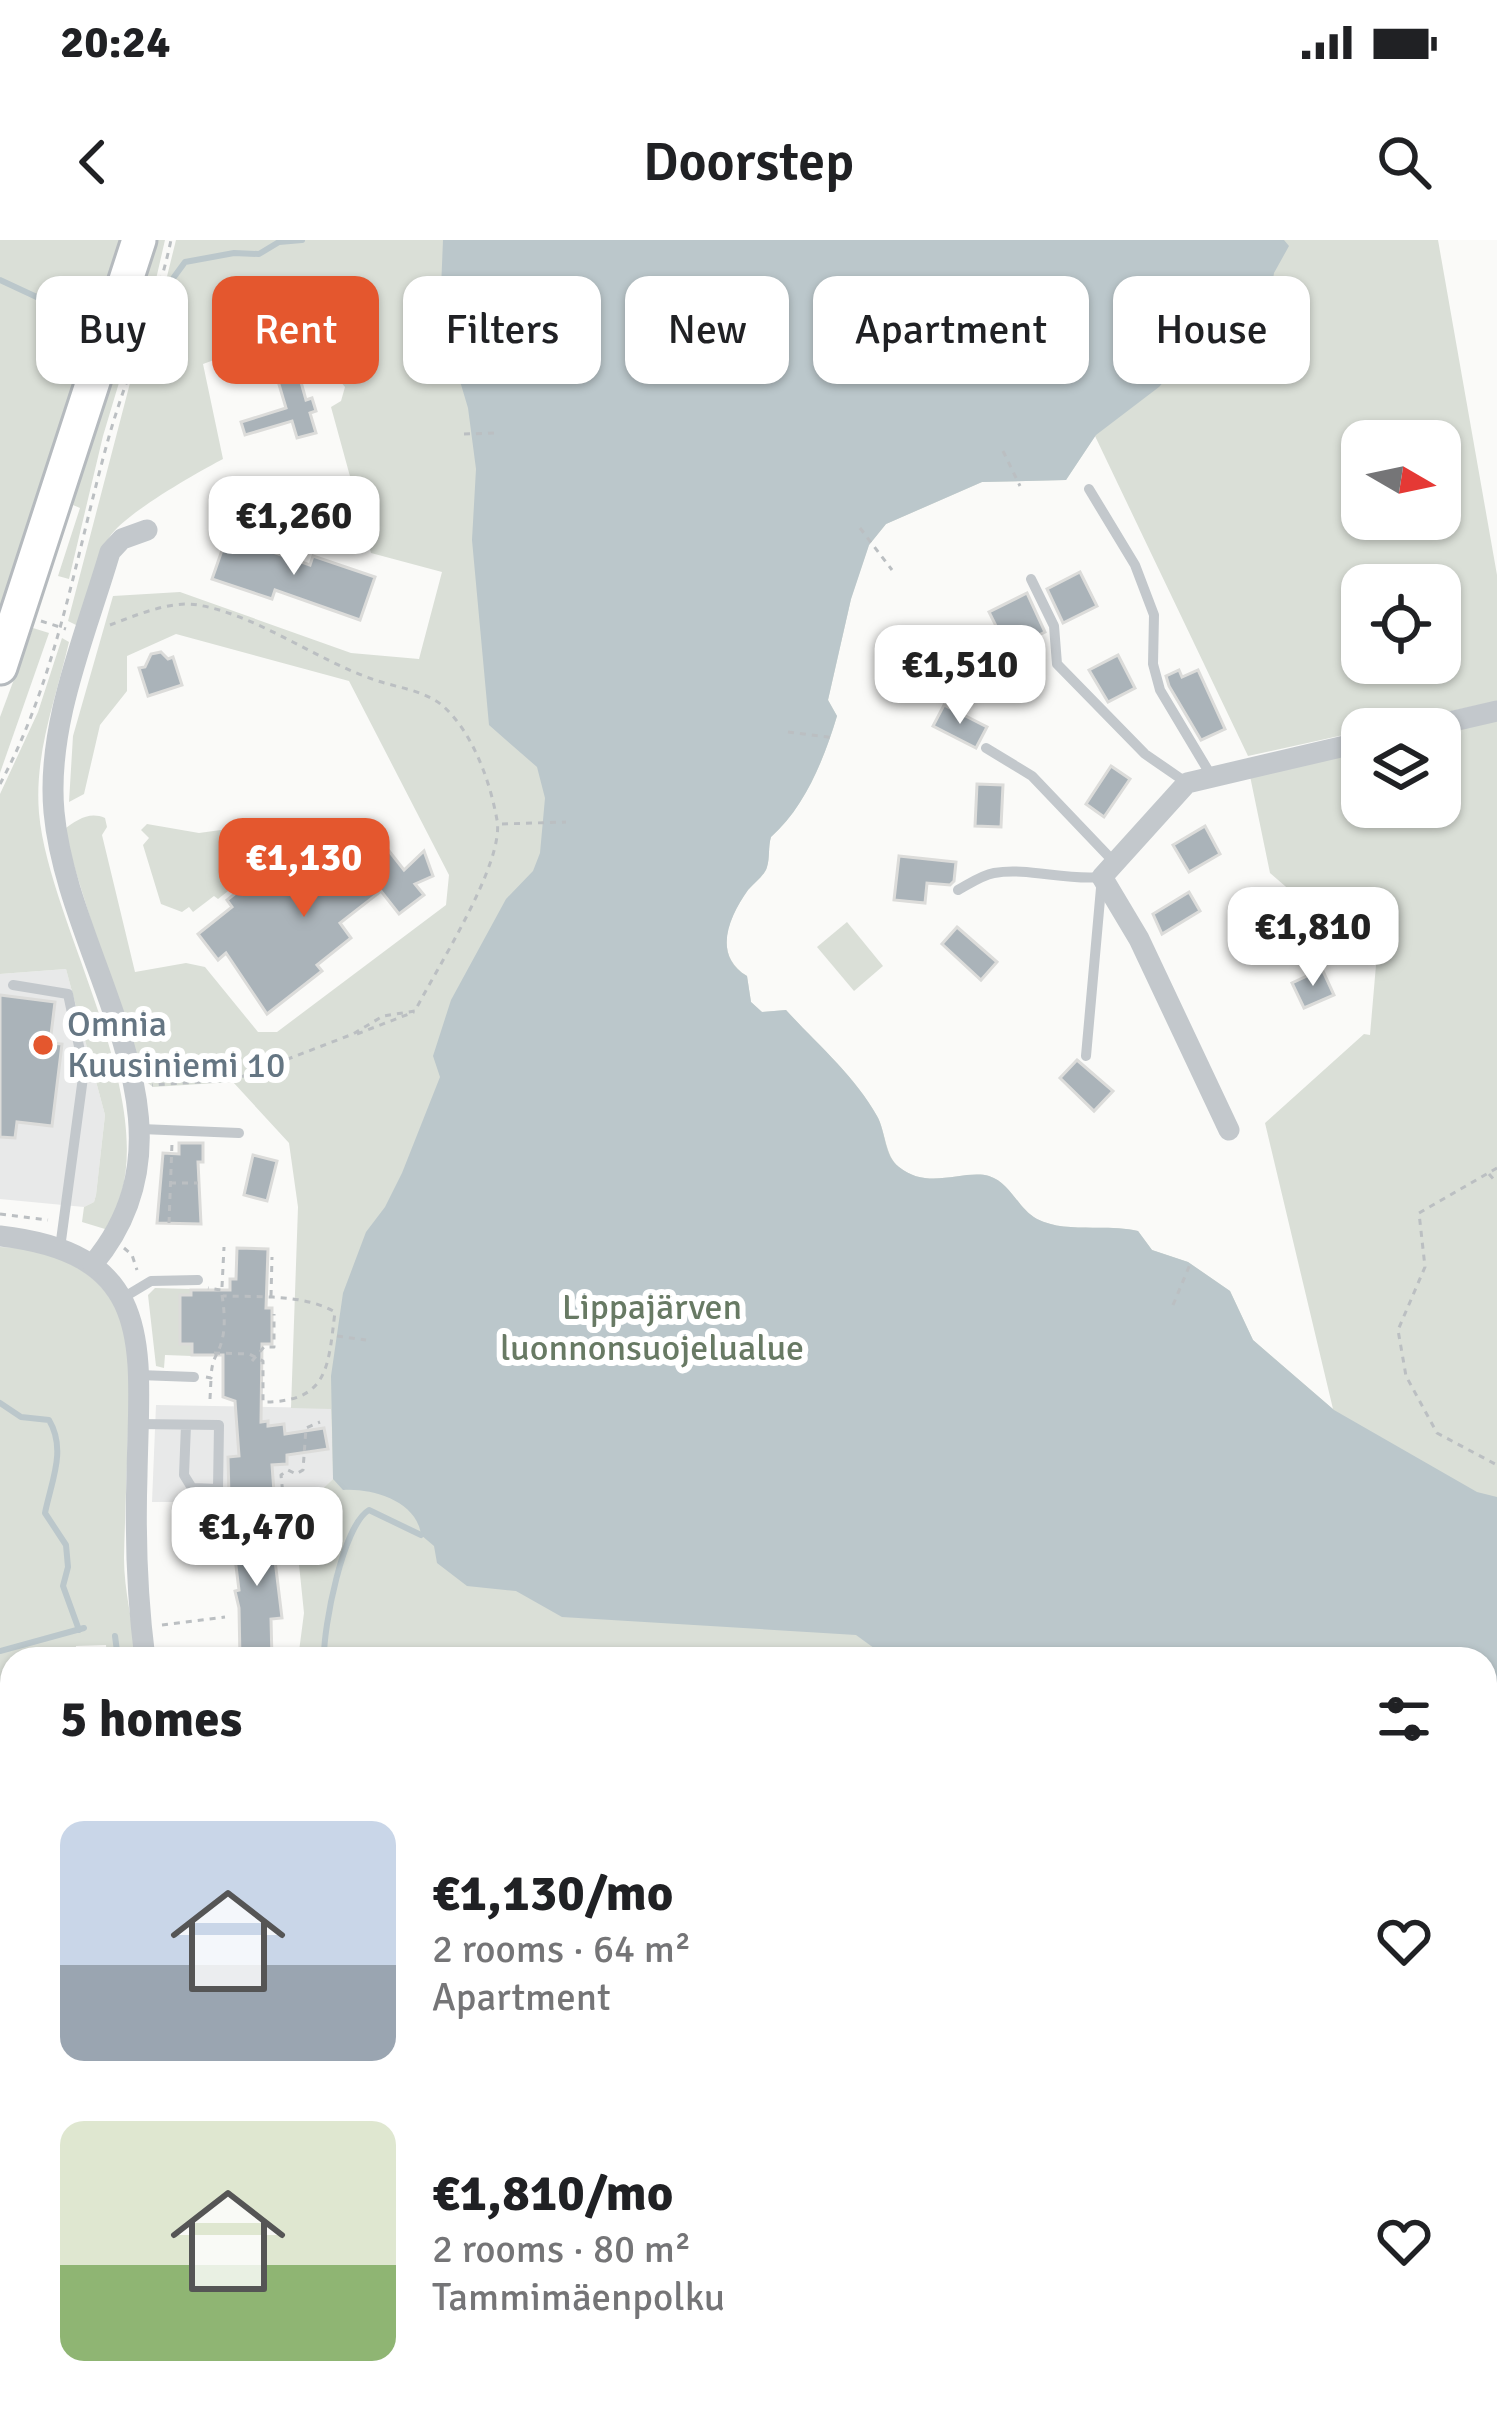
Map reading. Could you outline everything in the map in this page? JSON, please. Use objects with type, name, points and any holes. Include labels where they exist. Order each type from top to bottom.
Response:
[{"type":"main road","points":[[0,667],[139,240]]},
{"type":"street","points":[[94,1264],[129,1210],[141,1129],[134,1075],[61,861],[54,809],[58,739],[93,631],[110,552],[122,539],[148,530]]},
{"type":"street","points":[[1461,719],[1497,711]]},
{"type":"street","points":[[1229,1130],[1109,870],[1187,783],[1341,747]]},
{"type":"street","points":[[0,1235],[60,1248],[94,1264],[122,1299],[136,1330],[136,1586],[144,1647]]},
{"type":"lane","points":[[1089,489],[1135,565],[1154,615],[1154,664],[1160,690],[1212,777]]},
{"type":"lane","points":[[1031,579],[1054,626],[1057,664],[1145,754],[1187,783]]},
{"type":"lane","points":[[986,748],[1032,776],[1109,870],[1086,1057]]},
{"type":"lane","points":[[958,890],[992,873],[1035,873],[1072,880],[1109,870]]},
{"type":"lane","points":[[13,986],[68,994],[84,1070],[60,1248]]},
{"type":"lane","points":[[141,1129],[238,1133]]},
{"type":"lane","points":[[122,1299],[151,1281],[198,1280]]},
{"type":"lane","points":[[139,1375],[194,1377]]},
{"type":"lane","points":[[138,1424],[219,1425],[218,1489],[192,1488],[184,1475],[186,1425]]},
{"type":"path","points":[[0,784],[27,723],[58,627],[109,437],[152,313],[171,240]]},
{"type":"path","points":[[464,434],[497,433]]},
{"type":"path","points":[[1003,451],[1020,486]]},
{"type":"path","points":[[860,528],[892,570]]},
{"type":"path","points":[[19,614],[58,627],[93,631],[140,614],[196,604],[260,627],[372,680],[429,696],[471,740],[499,824],[484,882],[415,1011],[383,1016],[350,1035],[233,1080],[150,1085]]},
{"type":"path","points":[[27,723],[37,732]]},
{"type":"path","points":[[788,732],[835,738]]},
{"type":"path","points":[[499,824],[566,822]]},
{"type":"path","points":[[278,851],[314,898]]},
{"type":"path","points":[[169,1223],[173,1129]]},
{"type":"path","points":[[1497,1168],[1419,1213],[1425,1267],[1398,1330],[1406,1376],[1437,1433],[1497,1465]]},
{"type":"path","points":[[1488,1172],[1497,1183]]},
{"type":"path","points":[[168,1183],[198,1183]]},
{"type":"path","points":[[211,1399],[214,1353],[223,1340],[224,1247]]},
{"type":"path","points":[[271,1298],[272,1257]]},
{"type":"path","points":[[1173,1306],[1191,1262]]},
{"type":"path","points":[[198,1280],[200,1286],[222,1294],[328,1307],[335,1312],[329,1358],[319,1386],[307,1395],[262,1402],[263,1361],[214,1353]]},
{"type":"path","points":[[254,1359],[264,1346],[274,1347],[274,1314]]},
{"type":"path","points":[[337,1336],[366,1340]]},
{"type":"path","points":[[194,1377],[211,1378]]},
{"type":"path","points":[[218,1489],[229,1498],[283,1495],[281,1475],[288,1470],[300,1473],[306,1428],[320,1422]]},
{"type":"path","points":[[154,1626],[226,1617]]},
{"type":"shaded area","name":"Lippajärven luonnonsuojelualue","points":[[443,240],[1284,240],[1289,246],[1274,276],[1113,276],[1113,384],[1162,384],[1159,387],[1096,435],[1066,480],[982,482],[886,524],[869,545],[828,700],[837,716],[832,732],[803,797],[771,837],[766,870],[735,912],[727,947],[736,967],[747,976],[751,1002],[762,1012],[786,1010],[858,1087],[877,1116],[899,1167],[922,1178],[989,1176],[1003,1184],[1030,1214],[1048,1223],[1138,1231],[1152,1250],[1188,1262],[1230,1291],[1253,1340],[1334,1410],[1477,1492],[1497,1497],[1497,1647],[872,1647],[856,1635],[562,1617],[516,1591],[467,1586],[437,1563],[434,1546],[402,1505],[379,1494],[343,1490],[333,1479],[331,1376],[343,1293],[366,1232],[402,1173],[440,1077],[433,1056],[451,1000],[506,899],[533,871],[540,853],[545,798],[537,767],[489,725],[472,540],[476,469],[461,384],[601,384],[601,276],[442,276]]},
{"type":"shaded area","name":"Omnia Kuusiniemi 10","points":[[66,969],[105,1115],[94,1202],[84,1207],[0,1199],[0,974]]},
{"type":"shaded area","points":[[156,1405],[331,1408],[333,1479],[294,1516],[225,1502],[152,1502]]},
{"type":"green space","points":[[0,240],[129,240],[117,276],[36,276],[36,384],[81,384],[11,595],[0,607]]},
{"type":"green space","points":[[150,240],[165,240],[157,276],[139,276]]},
{"type":"green space","name":"Lippajärven luonnonsuojelualue","points":[[176,240],[1438,240],[1497,575],[1497,701],[1461,709],[1341,708],[1341,735],[1248,756],[1095,436],[1066,480],[982,482],[886,524],[869,545],[828,700],[837,716],[826,749],[803,797],[771,837],[766,870],[735,912],[727,946],[736,967],[747,976],[751,1002],[762,1012],[786,1010],[858,1087],[877,1116],[899,1167],[922,1178],[989,1176],[1003,1184],[1030,1214],[1048,1223],[1138,1231],[1152,1250],[1188,1262],[1230,1291],[1253,1340],[1333,1409],[1265,1123],[1364,1034],[1370,1035],[1376,965],[1270,873],[1250,776],[1341,756],[1341,828],[1461,828],[1461,728],[1497,720],[1497,1647],[300,1647],[304,1613],[294,1516],[333,1479],[331,1409],[291,1408],[298,1207],[289,1143],[233,1082],[153,1087],[139,1076],[63,830],[88,816],[105,818],[102,835],[135,972],[186,963],[205,967],[258,1032],[277,1032],[446,905],[449,875],[349,681],[176,634],[127,656],[127,691],[100,725],[84,794],[69,802],[73,736],[113,596],[180,592],[351,653],[419,659],[442,572],[371,553],[331,407],[341,401],[342,384],[379,384],[379,276],[212,276],[212,361],[203,364],[223,459],[117,529],[100,559],[82,628],[68,621],[130,384],[188,384],[188,276],[167,276]]},
{"type":"green space","points":[[105,384],[119,384],[69,579],[58,576],[80,508],[73,505]]},
{"type":"green space","points":[[33,628],[49,633],[0,773],[0,717]]},
{"type":"green space","points":[[62,638],[69,642],[43,748],[39,813],[48,860],[118,1082],[126,1136],[123,1186],[105,1229],[82,1222],[84,1207],[96,1195],[105,1115],[66,969],[0,974],[0,794],[38,712]]},
{"type":"green space","points":[[147,824],[199,833],[250,826],[273,833],[320,895],[279,844],[259,866],[254,861],[238,874],[242,880],[218,899],[214,896],[193,912],[189,907],[182,912],[161,904],[143,845],[149,838],[141,830]]},
{"type":"green space","points":[[847,922],[883,966],[854,991],[817,947]]},
{"type":"green space","points":[[0,1247],[41,1253],[79,1269],[109,1296],[119,1314],[130,1369],[124,1570],[136,1647],[0,1647]]},
{"type":"green space","points":[[155,1288],[191,1289],[191,1295],[180,1296],[180,1344],[192,1344],[192,1356],[165,1355],[164,1368],[156,1366],[148,1295]]},
{"type":"building","points":[[279,384],[302,384],[306,400],[312,398],[316,411],[310,413],[316,433],[297,438],[292,421],[245,435],[241,422],[286,408]]},
{"type":"building","points":[[251,488],[296,504],[289,522],[243,511]]},
{"type":"building","points":[[227,536],[310,565],[313,556],[375,577],[360,620],[275,590],[272,599],[212,579]]},
{"type":"building","points":[[1080,572],[1097,606],[1063,623],[1047,589]]},
{"type":"building","points":[[1027,593],[1045,632],[1008,650],[989,612]]},
{"type":"building","points":[[161,652],[168,659],[173,657],[182,685],[148,696],[139,668],[145,667],[151,654]]},
{"type":"building","points":[[1118,655],[1135,688],[1108,702],[1089,670]]},
{"type":"building","points":[[1179,670],[1182,677],[1198,670],[1225,729],[1201,740],[1169,686],[1166,676]]},
{"type":"building","points":[[944,705],[987,727],[976,748],[933,726]]},
{"type":"building","points":[[1111,766],[1130,779],[1104,817],[1086,804]]},
{"type":"building","points":[[977,784],[1003,785],[1001,827],[975,826]]},
{"type":"building","points":[[1205,826],[1220,854],[1189,872],[1173,845]]},
{"type":"building","points":[[378,837],[404,870],[424,851],[433,876],[415,884],[424,895],[399,914],[381,891],[340,923],[351,938],[317,965],[322,971],[267,1014],[226,953],[218,960],[198,934],[232,907],[227,900],[280,858],[310,897],[365,854],[361,850]]},
{"type":"building","points":[[899,856],[956,862],[954,881],[950,885],[927,883],[925,903],[894,900]]},
{"type":"building","points":[[1189,892],[1200,911],[1162,934],[1153,914]]},
{"type":"building","points":[[957,927],[997,962],[981,980],[942,944]]},
{"type":"building","points":[[1322,969],[1334,995],[1304,1008],[1292,983]]},
{"type":"building","points":[[0,995],[55,1002],[50,1043],[62,1044],[52,1126],[17,1122],[15,1138],[0,1137]]},
{"type":"building","points":[[1077,1060],[1113,1091],[1094,1111],[1060,1078]]},
{"type":"building","points":[[179,1143],[203,1143],[203,1162],[198,1162],[201,1224],[157,1223],[163,1153],[179,1154]]},
{"type":"building","points":[[253,1155],[277,1161],[267,1201],[244,1195]]},
{"type":"building","points":[[237,1248],[268,1249],[266,1308],[272,1308],[272,1344],[262,1344],[261,1422],[284,1424],[285,1434],[324,1428],[328,1449],[287,1455],[287,1464],[272,1465],[274,1492],[229,1496],[228,1457],[239,1456],[235,1401],[223,1397],[223,1355],[192,1355],[192,1344],[180,1344],[180,1295],[191,1295],[191,1290],[230,1290],[230,1279],[236,1279]]},
{"type":"building","points":[[270,1519],[282,1618],[271,1619],[272,1647],[240,1647],[232,1534],[248,1532],[247,1522]]},
{"type":"waterway","points":[[175,276],[185,262],[234,253],[259,254],[279,242],[302,240]]},
{"type":"waterway","points":[[0,280],[36,297]]},
{"type":"waterway","points":[[0,1403],[21,1417],[49,1420],[54,1431],[56,1466],[45,1513],[66,1545],[68,1567],[63,1586],[79,1630]]},
{"type":"waterway","points":[[325,1647],[336,1578],[360,1519],[369,1510],[421,1535]]},
{"type":"waterway","points":[[15,1647],[84,1628]]},
{"type":"waterway","points":[[115,1636],[116,1647]]},
{"type":"place","name":"Omnia Kuusiniemi 10","points":[[43,1045]]}]
